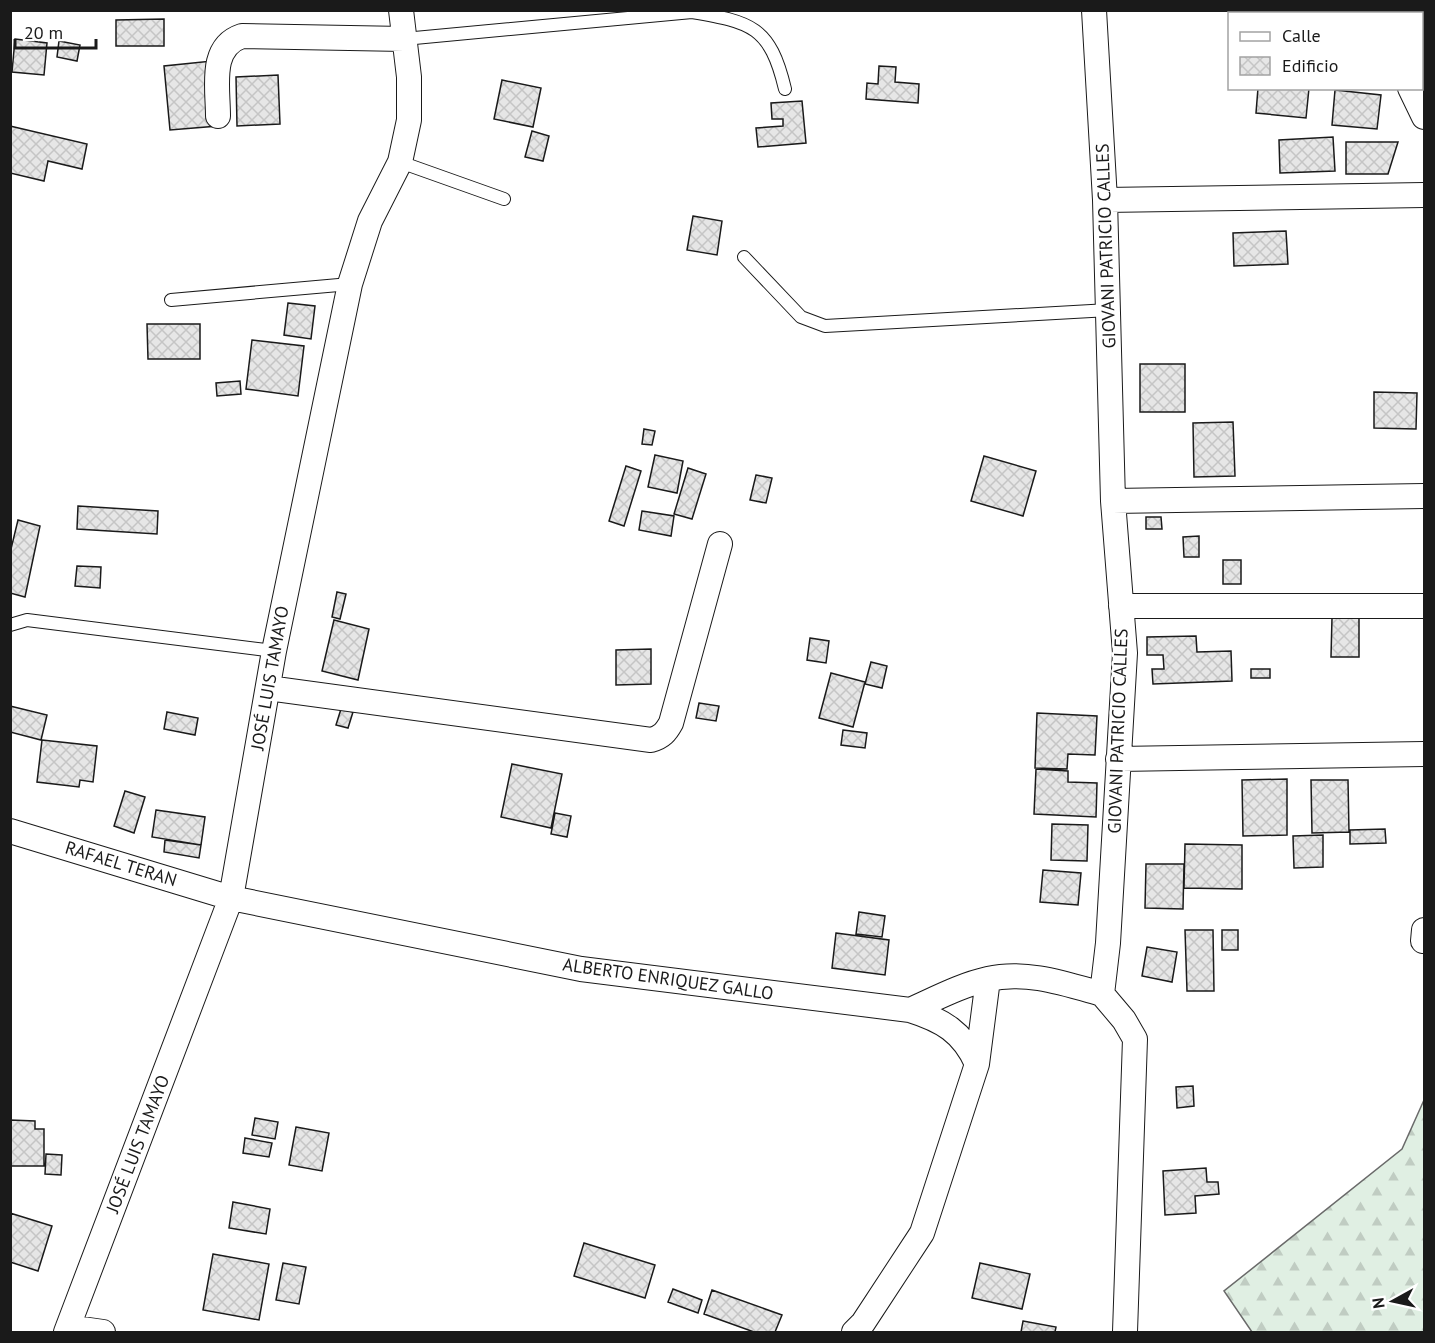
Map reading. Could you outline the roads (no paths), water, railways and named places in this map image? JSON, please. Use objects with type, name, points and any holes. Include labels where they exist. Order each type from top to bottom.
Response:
[{"type":"street","name":"JOSÉ LUIS TAMAYO","points":[[67,1330],[231,898],[274,651],[350,284],[370,221],[400,162],[409,120],[409,77],[401,10]]},
{"type":"street","name":"GIOVANI PATRICIO CALLES","points":[[1094,10],[1106,200],[1113,501],[1125,653],[1102,994]]},
{"type":"street","points":[[218,116],[218,58],[224,47],[233,39],[242,36],[405,39]]},
{"type":"street","points":[[1411,90],[1425,117]]},
{"type":"street","points":[[1106,200],[1425,195]]},
{"type":"street","points":[[1113,501],[1425,496]]},
{"type":"street","points":[[268,688],[640,739],[658,738],[665,734],[671,723],[720,544]]},
{"type":"street","points":[[1121,606],[1425,606]]},
{"type":"street","points":[[1118,759],[1425,754]]},
{"type":"street","name":"RAFAEL TERAN","points":[[10,831],[231,898]]},
{"type":"street","name":"ALBERTO ENRIQUEZ GALLO","points":[[231,898],[580,969],[910,1010],[988,979],[1014,976],[1058,981],[1102,994]]},
{"type":"street","points":[[854,1332],[863,1323],[922,1233],[977,1064],[988,979]]},
{"type":"street","points":[[1102,994],[1125,1020],[1135,1039],[1125,1332]]},
{"type":"street","points":[[910,1010],[935,1018],[958,1033],[977,1064]]},
{"type":"street","points":[[67,1330],[103,1332]]},
{"type":"lane","points":[[405,39],[692,12],[738,20],[764,36],[778,61],[784,89]]},
{"type":"lane","points":[[400,162],[504,199]]},
{"type":"lane","points":[[744,257],[801,317],[825,326],[1109,310]]},
{"type":"lane","points":[[171,300],[350,284]]},
{"type":"lane","points":[[10,625],[27,620],[274,651]]}]
